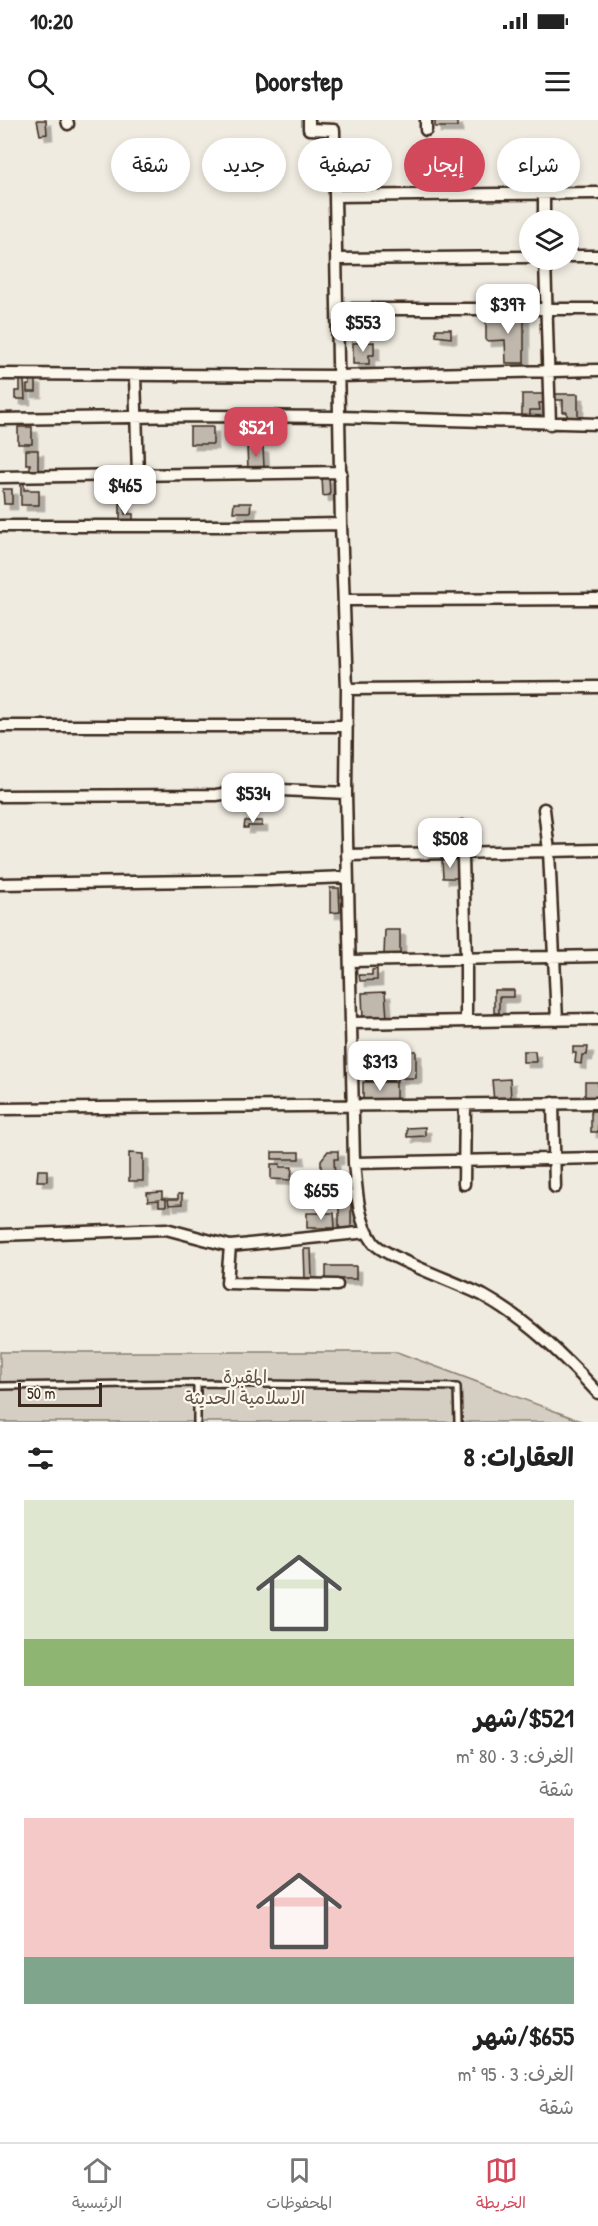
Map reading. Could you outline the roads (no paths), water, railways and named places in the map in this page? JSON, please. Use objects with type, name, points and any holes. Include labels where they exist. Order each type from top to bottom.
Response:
[{"type":"street","points":[[309,120],[309,129],[334,130],[341,524],[348,689],[346,793],[354,1163],[361,1219],[374,1244],[406,1262],[483,1296],[523,1322],[564,1356],[598,1393]]},
{"type":"street","points":[[335,196],[598,193]]},
{"type":"street","points":[[544,194],[544,210]]},
{"type":"street","points":[[579,256],[598,256]]},
{"type":"street","points":[[338,259],[519,257]]},
{"type":"street","points":[[545,270],[550,424]]},
{"type":"street","points":[[337,309],[598,309]]},
{"type":"street","points":[[0,374],[338,376],[598,370]]},
{"type":"street","points":[[135,376],[138,475]]},
{"type":"street","points":[[0,419],[339,417],[598,424]]},
{"type":"street","points":[[0,477],[341,472]]},
{"type":"street","points":[[0,526],[341,524]]},
{"type":"street","points":[[344,600],[598,599]]},
{"type":"street","points":[[348,689],[598,687]]},
{"type":"street","points":[[0,726],[348,726]]},
{"type":"street","points":[[0,796],[216,795],[259,789],[346,793]]},
{"type":"street","points":[[544,809],[549,851],[557,1020]]},
{"type":"street","points":[[462,826],[466,1021]]},
{"type":"street","points":[[347,855],[598,850]]},
{"type":"street","points":[[0,884],[348,878]]},
{"type":"street","points":[[350,961],[598,956]]},
{"type":"street","points":[[351,1023],[598,1019]]},
{"type":"street","points":[[553,1103],[555,1187]]},
{"type":"street","points":[[0,1109],[598,1103]]},
{"type":"street","points":[[464,1184],[465,1104]]},
{"type":"street","points":[[354,1163],[598,1158]]},
{"type":"street","points":[[0,1235],[166,1229],[230,1246],[368,1232]]},
{"type":"street","points":[[230,1246],[227,1283],[337,1285]]},
{"type":"lane","points":[[0,1386],[197,1383],[457,1387],[458,1422]]},
{"type":"lane","points":[[197,1383],[197,1422]]},
{"type":"park label","name":"المقبرة الاسلامية الحديثة","points":[[245,1387]]}]
